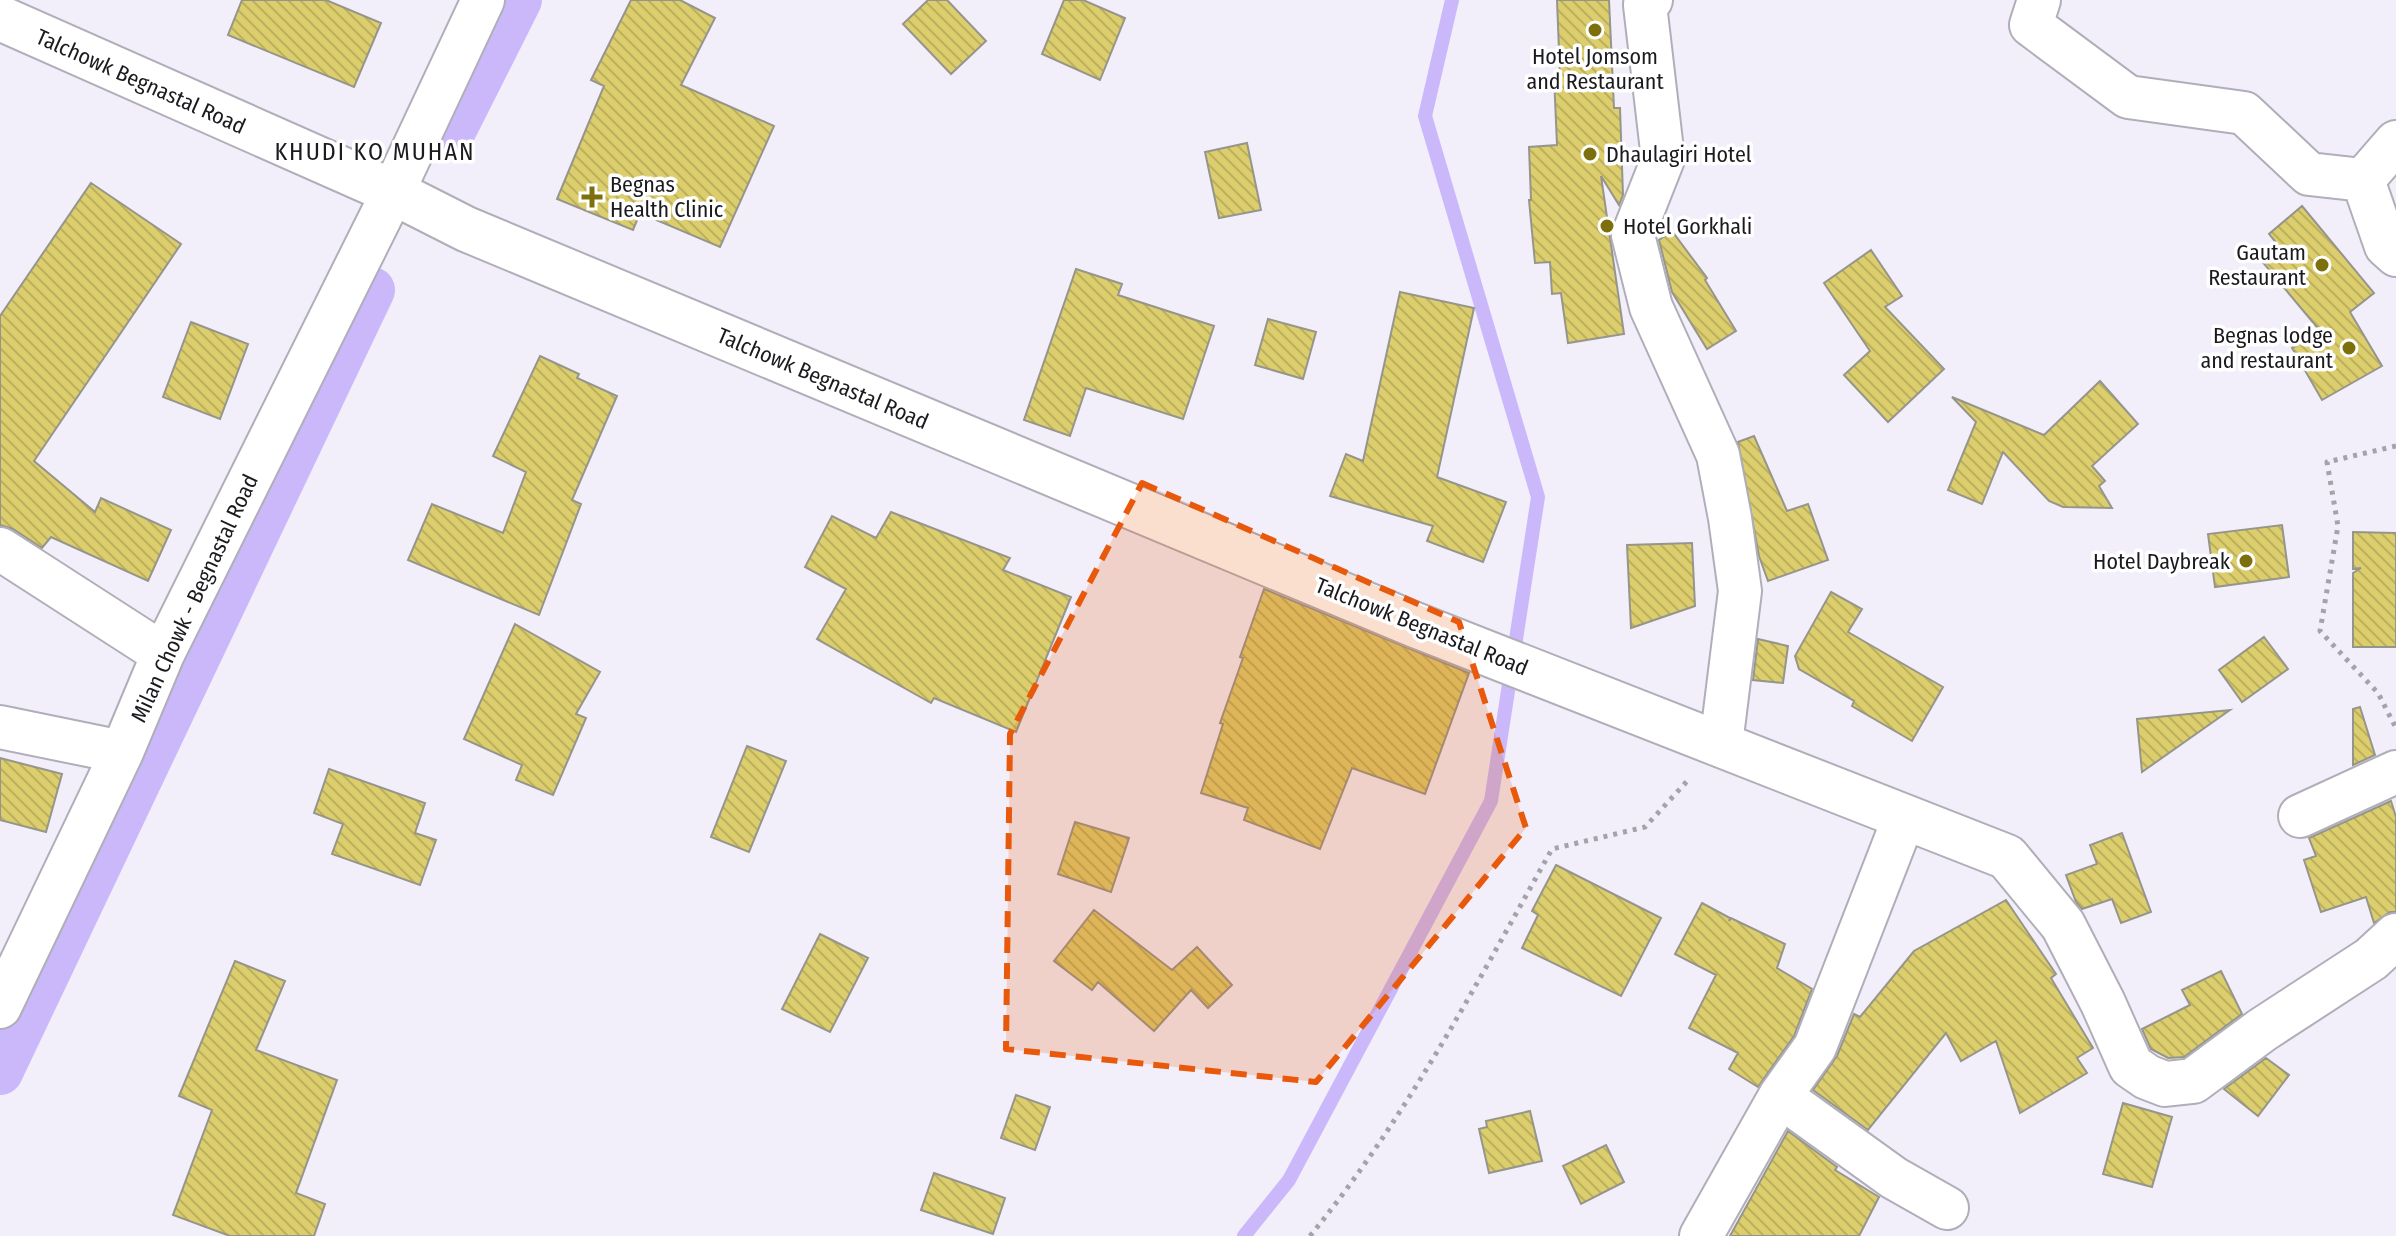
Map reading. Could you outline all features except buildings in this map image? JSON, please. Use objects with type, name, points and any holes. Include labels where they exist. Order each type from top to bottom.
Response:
[{"type":"main road","name":"Talchowk Begnastal Road","points":[[0,18],[393,192],[466,229],[1415,625],[2007,857],[2063,925],[2131,1066],[2165,1084],[2193,1081],[2262,1030],[2371,959],[2396,936]]},
{"type":"street","name":"Milan Chowk - Begnastal Road","points":[[0,1007],[122,752],[163,654],[393,192],[483,0]]},
{"type":"street","points":[[1651,0],[1645,5],[1663,159],[1633,235],[1651,307],[1718,455],[1730,518],[1740,591],[1721,744]]},
{"type":"street","points":[[2039,0],[2031,25],[2128,97],[2244,113],[2309,174],[2363,180]]},
{"type":"street","points":[[2363,180],[2396,142]]},
{"type":"street","points":[[2363,180],[2386,246],[2396,255]]},
{"type":"street","points":[[0,549],[163,654]]},
{"type":"street","points":[[0,727],[122,752]]},
{"type":"street","points":[[2300,816],[2396,772]]},
{"type":"street","points":[[1701,1236],[1780,1096],[1815,1047],[1904,818]]},
{"type":"street","points":[[1780,1096],[1894,1178],[1947,1208]]},
{"type":"path","points":[[2396,446],[2327,462],[2338,526],[2320,631],[2378,693],[2396,728]]},
{"type":"path","points":[[1310,1236],[1355,1181],[1470,995],[1552,849],[1645,827],[1721,744]]},
{"type":"highlighted area","points":[[1142,483],[1459,622],[1526,828],[1316,1082],[1006,1049],[1010,734]]},
{"type":"waterway","points":[[453,131],[519,0]]},
{"type":"waterway","points":[[1244,1236],[1289,1180],[1491,801],[1538,497],[1425,116],[1452,0]]},
{"type":"waterway","points":[[0,1072],[372,290]]},
{"type":"place","name":"Hotel Jomsom and Restaurant","points":[[1595,30]]},
{"type":"place","name":"Dhaulagiri Hotel","points":[[1590,154]]},
{"type":"place","name":"Begnas Health Clinic","points":[[592,197]]},
{"type":"place","name":"Hotel Gorkhali","points":[[1607,226]]},
{"type":"place","name":"Gautam Restaurant","points":[[2322,265]]},
{"type":"place","name":"Begnas lodge and restaurant","points":[[2349,348]]},
{"type":"place","name":"Hotel Daybreak","points":[[2246,561]]},
{"type":"district","name":"KHUDI KO MUHAN","points":[[375,152]]}]
